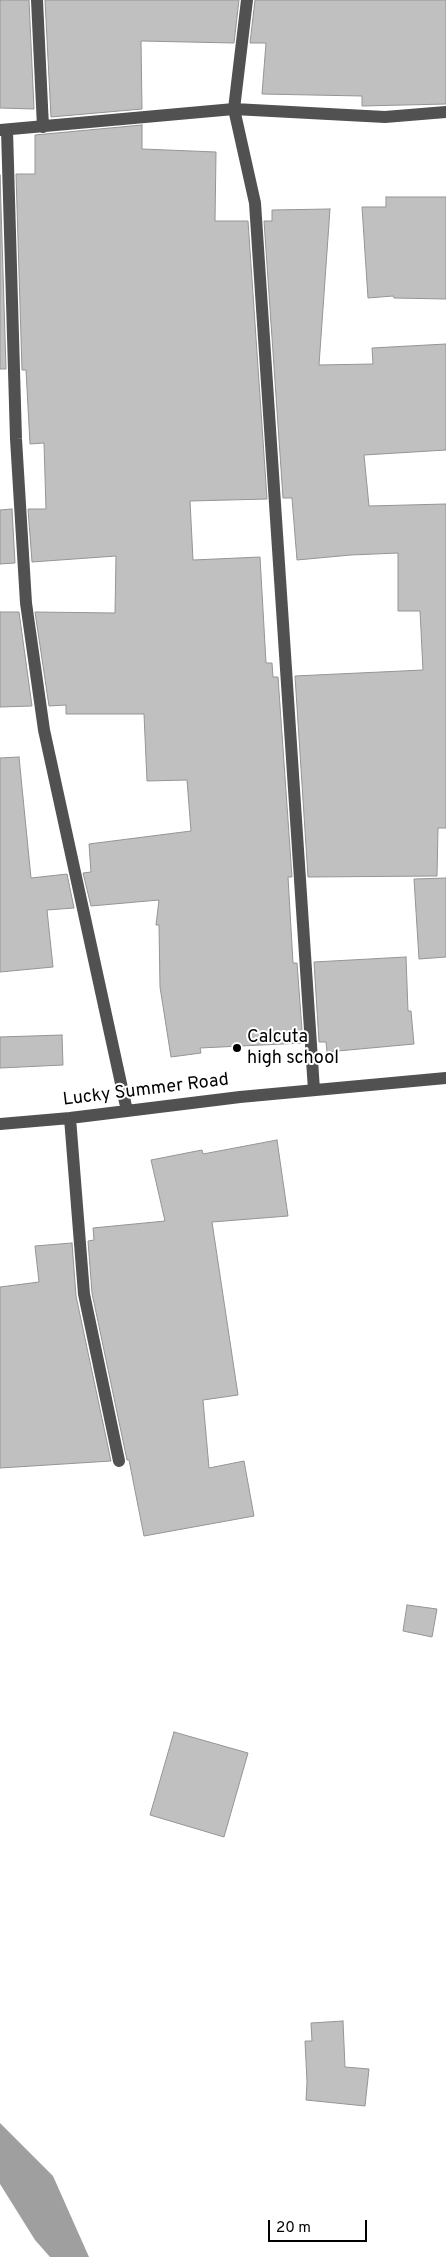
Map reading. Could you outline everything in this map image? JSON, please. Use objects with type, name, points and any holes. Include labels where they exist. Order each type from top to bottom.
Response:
[{"type":"street","points":[[38,0],[42,127]]},
{"type":"street","points":[[247,0],[234,109],[255,203],[314,1090]]},
{"type":"street","points":[[127,1111],[44,730],[26,603],[16,439],[4,130],[234,109],[386,118],[446,112]]},
{"type":"street","name":"Lucky Summer Road","points":[[0,1124],[70,1118],[314,1090],[446,1078]]},
{"type":"street","points":[[70,1118],[84,1294],[119,1462]]},
{"type":"shaded area","points":[[0,2123],[53,2176],[89,2257],[50,2257],[35,2240],[0,2184]]},
{"type":"building","points":[[0,0],[29,0],[34,109],[0,108]]},
{"type":"building","points":[[45,0],[239,0],[234,43],[141,41],[142,109],[51,117]]},
{"type":"building","points":[[255,0],[446,0],[446,104],[362,106],[362,96],[262,94],[266,43],[250,43]]},
{"type":"building","points":[[142,125],[142,149],[216,152],[215,221],[248,221],[267,499],[190,501],[193,560],[260,557],[266,663],[272,663],[273,677],[278,677],[292,877],[288,877],[293,963],[297,963],[303,1043],[200,1048],[201,1053],[171,1057],[160,987],[159,925],[156,925],[159,900],[91,906],[83,873],[91,872],[89,844],[191,831],[187,780],[147,781],[144,714],[66,714],[66,705],[49,706],[35,612],[115,613],[116,556],[32,562],[28,509],[46,509],[44,443],[30,444],[26,370],[22,370],[16,174],[35,174],[35,135]]},
{"type":"building","points":[[0,175],[6,369],[0,369]]},
{"type":"building","points":[[386,197],[446,197],[446,299],[394,298],[393,296],[368,298],[362,207],[386,207]]},
{"type":"building","points":[[330,209],[319,365],[373,364],[372,348],[446,344],[446,450],[364,455],[369,506],[446,504],[446,828],[438,828],[437,876],[308,877],[295,676],[423,670],[420,611],[398,611],[398,553],[297,560],[292,498],[283,498],[264,221],[272,221],[272,210]]},
{"type":"building","points":[[12,509],[15,563],[0,564],[0,510]]},
{"type":"building","points":[[0,612],[19,612],[32,706],[0,707]]},
{"type":"building","points":[[19,757],[31,878],[67,874],[74,908],[47,910],[53,967],[0,972],[0,758]]},
{"type":"building","points":[[446,878],[446,957],[419,959],[414,879]]},
{"type":"building","points":[[406,957],[408,1011],[411,1011],[414,1044],[327,1052],[326,1042],[319,1042],[314,962]]},
{"type":"building","points":[[62,1035],[63,1065],[0,1068],[0,1037]]},
{"type":"building","points":[[277,1140],[288,1216],[212,1222],[238,1395],[203,1400],[209,1468],[244,1461],[254,1516],[144,1536],[92,1293],[88,1241],[94,1240],[93,1228],[165,1221],[151,1160],[202,1150],[203,1154]]},
{"type":"building","points":[[72,1243],[76,1296],[111,1461],[0,1468],[0,1287],[39,1282],[35,1246]]},
{"type":"building","points":[[407,1605],[437,1609],[432,1637],[403,1631]]},
{"type":"building","points":[[174,1732],[248,1753],[224,1837],[150,1815]]},
{"type":"building","points":[[343,2021],[345,2067],[369,2069],[365,2106],[306,2100],[305,2041],[312,2041],[311,2023]]},
{"type":"place","name":"Calcuta high school","points":[[237,1048]]}]
